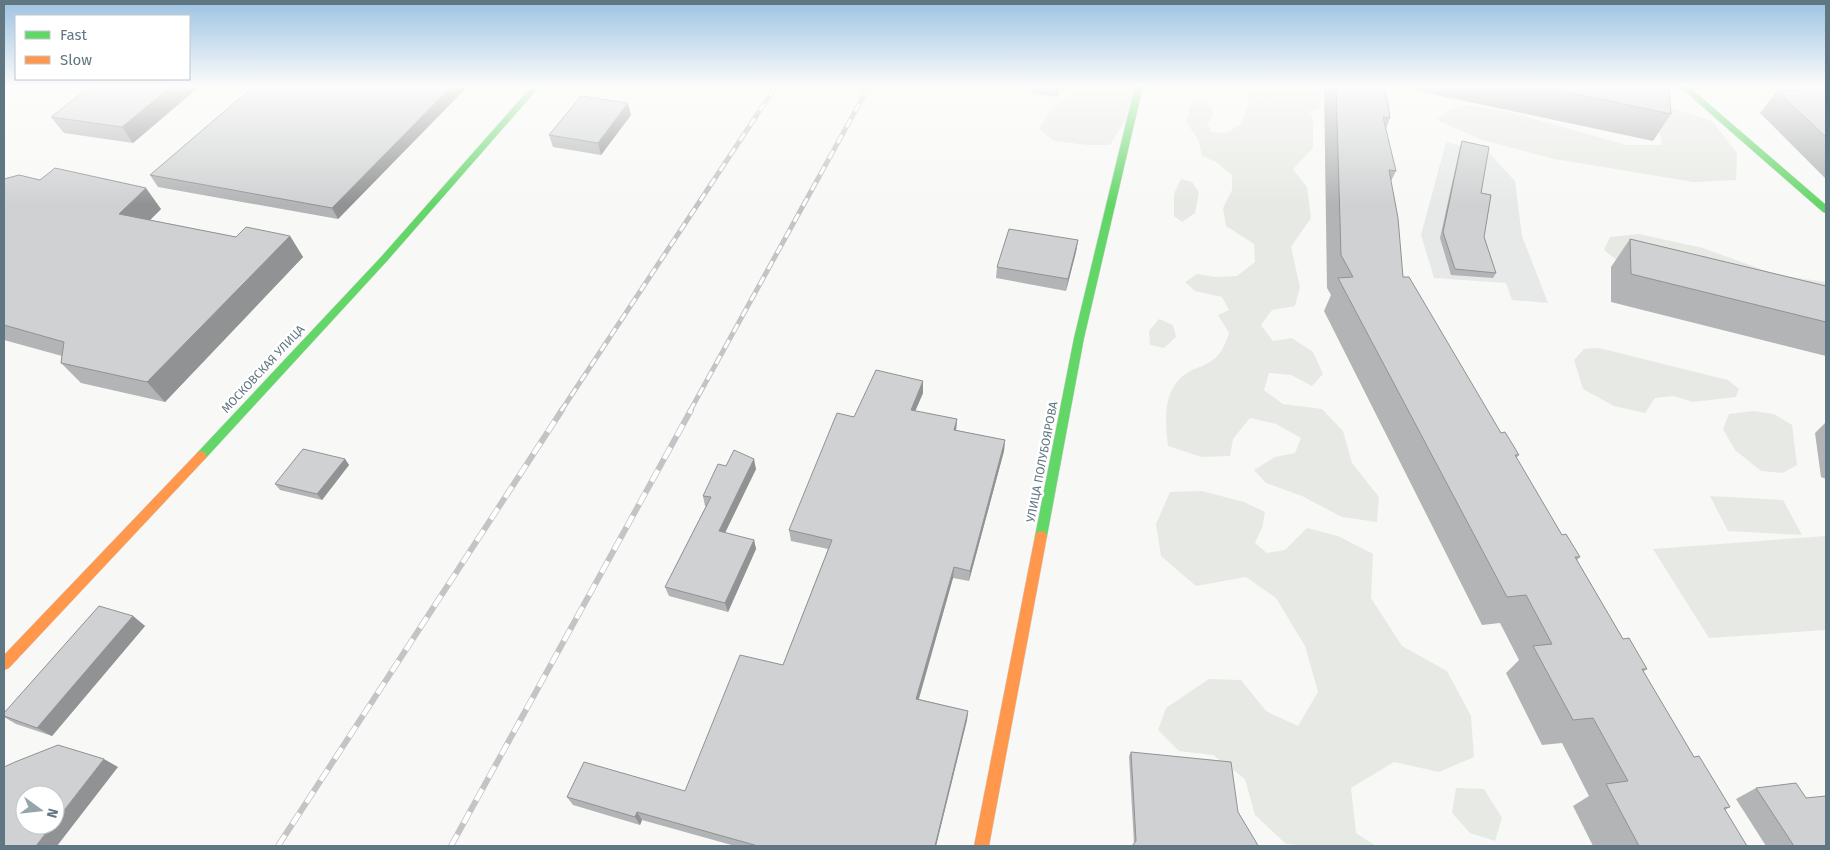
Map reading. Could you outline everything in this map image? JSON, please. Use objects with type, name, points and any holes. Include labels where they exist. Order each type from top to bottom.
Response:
[{"type":"street","name":"МОСКОВСКАЯ УЛИЦА","points":[[4,664],[265,388],[384,259],[501,126]]},
{"type":"street","name":"УЛИЦА ПОЛУБОЯРОВА","points":[[981,846],[1079,338],[1129,126]]},
{"type":"street","points":[[1729,126],[1826,210]]},
{"type":"shaded area","points":[[1041,126],[1122,126],[1110,145],[1088,145],[1054,141],[1039,129]]},
{"type":"shaded area","points":[[1189,126],[1208,126],[1211,132],[1226,133],[1238,126],[1313,126],[1313,148],[1293,169],[1307,187],[1311,218],[1291,247],[1300,287],[1295,306],[1272,310],[1261,325],[1273,341],[1292,338],[1313,352],[1323,374],[1312,386],[1291,375],[1269,373],[1264,390],[1283,404],[1322,409],[1343,431],[1352,463],[1379,497],[1377,522],[1342,517],[1302,496],[1266,483],[1254,470],[1275,457],[1295,453],[1301,438],[1276,424],[1250,418],[1233,439],[1230,456],[1202,457],[1168,446],[1166,416],[1169,397],[1173,388],[1191,370],[1202,366],[1218,356],[1229,333],[1218,315],[1229,310],[1222,297],[1195,291],[1185,282],[1197,274],[1216,277],[1237,276],[1255,262],[1254,244],[1226,226],[1223,208],[1232,190],[1232,175],[1216,162],[1202,156],[1199,141]]},
{"type":"shaded area","points":[[1450,126],[1558,126],[1626,145],[1662,145],[1659,126],[1716,126],[1737,153],[1736,180],[1694,182],[1555,159],[1482,140]]},
{"type":"shaded area","points":[[1446,142],[1488,152],[1515,181],[1522,236],[1548,303],[1512,300],[1506,283],[1434,278],[1421,235]]},
{"type":"shaded area","points":[[1181,179],[1192,182],[1199,192],[1195,213],[1182,222],[1174,216],[1174,194]]},
{"type":"shaded area","points":[[1639,234],[1703,248],[1777,275],[1826,282],[1826,317],[1628,269],[1604,250],[1610,237]]},
{"type":"shaded area","points":[[1159,319],[1173,325],[1176,337],[1164,348],[1150,345],[1149,331]]},
{"type":"shaded area","points":[[1599,348],[1728,380],[1739,389],[1736,397],[1693,402],[1673,396],[1655,398],[1645,413],[1614,406],[1583,389],[1574,360],[1584,349]]},
{"type":"shaded area","points":[[1753,411],[1774,414],[1792,425],[1797,465],[1783,473],[1761,471],[1735,450],[1723,429],[1729,414]]},
{"type":"shaded area","points":[[1202,491],[1244,502],[1265,512],[1262,528],[1255,543],[1267,553],[1285,550],[1307,528],[1338,536],[1373,554],[1371,598],[1402,646],[1447,671],[1471,716],[1474,757],[1439,772],[1394,762],[1351,788],[1356,833],[1376,846],[1308,846],[1286,844],[1255,815],[1245,779],[1213,755],[1179,751],[1158,730],[1166,708],[1209,679],[1241,680],[1266,711],[1298,726],[1318,692],[1305,646],[1276,598],[1246,577],[1196,586],[1161,556],[1156,524],[1170,492]]},
{"type":"shaded area","points":[[1710,496],[1783,500],[1802,535],[1728,531]]},
{"type":"shaded area","points":[[1826,536],[1826,630],[1709,638],[1653,549]]},
{"type":"shaded area","points":[[1456,788],[1484,789],[1502,818],[1495,841],[1470,833],[1452,813]]},
{"type":"building","points":[[208,126],[413,126],[332,208],[150,175]]},
{"type":"building","points":[[557,126],[611,126],[598,143],[549,135]]},
{"type":"building","points":[[1337,126],[1385,126],[1396,171],[1389,170],[1398,218],[1403,277],[1409,277],[1501,433],[1505,432],[1519,455],[1515,455],[1562,535],[1566,534],[1580,557],[1575,557],[1623,639],[1629,638],[1647,669],[1642,669],[1694,757],[1699,756],[1730,807],[1724,808],[1747,846],[1639,846],[1606,784],[1628,781],[1593,718],[1573,720],[1533,646],[1552,644],[1526,595],[1507,597],[1338,278],[1353,277],[1341,255]]},
{"type":"building","points":[[1814,126],[1826,126],[1826,137]]},
{"type":"building","points":[[1462,141],[1489,147],[1481,193],[1491,195],[1484,237],[1496,273],[1455,269],[1443,232]]},
{"type":"building","points":[[55,168],[146,188],[119,214],[236,237],[246,227],[290,236],[147,382],[61,363],[64,342],[4,325],[4,179],[19,175],[40,180]]},
{"type":"building","points":[[1009,229],[1078,240],[1068,279],[997,267]]},
{"type":"building","points":[[1630,239],[1826,286],[1826,322],[1631,274]]},
{"type":"building","points":[[876,370],[923,381],[911,410],[957,419],[954,430],[1005,440],[970,571],[954,567],[916,699],[968,711],[935,846],[758,846],[637,812],[635,817],[567,797],[584,762],[685,791],[740,655],[783,665],[832,540],[789,530],[837,413],[854,417]]},
{"type":"building","points":[[303,449],[345,459],[317,494],[275,484]]},
{"type":"building","points":[[734,450],[754,459],[719,531],[754,540],[725,603],[665,587],[711,497],[703,496],[718,464],[726,466]]},
{"type":"building","points":[[99,606],[133,616],[37,728],[4,716],[4,713]]},
{"type":"building","points":[[58,745],[104,759],[65,809],[65,785],[15,785],[15,835],[44,835],[36,846],[4,846],[4,767]]},
{"type":"building","points":[[1131,752],[1231,762],[1238,812],[1258,846],[1132,846],[1136,841]]},
{"type":"building","points":[[1796,783],[1806,798],[1826,796],[1826,846],[1794,846],[1756,788]]},
{"type":"railway","points":[[561,411],[750,126]]},
{"type":"railway","points":[[690,411],[847,126]]},
{"type":"railway","points":[[278,846],[562,410]]},
{"type":"railway","points":[[451,846],[691,410]]},
{"type":"traffic: fast","points":[[201,456],[384,259],[501,126]]},
{"type":"traffic: fast","points":[[1041,536],[1079,338],[1130,126]]},
{"type":"traffic: fast","points":[[1729,126],[1826,210]]},
{"type":"traffic: slow","points":[[4,664],[201,456]]},
{"type":"traffic: slow","points":[[981,846],[1041,536]]}]
